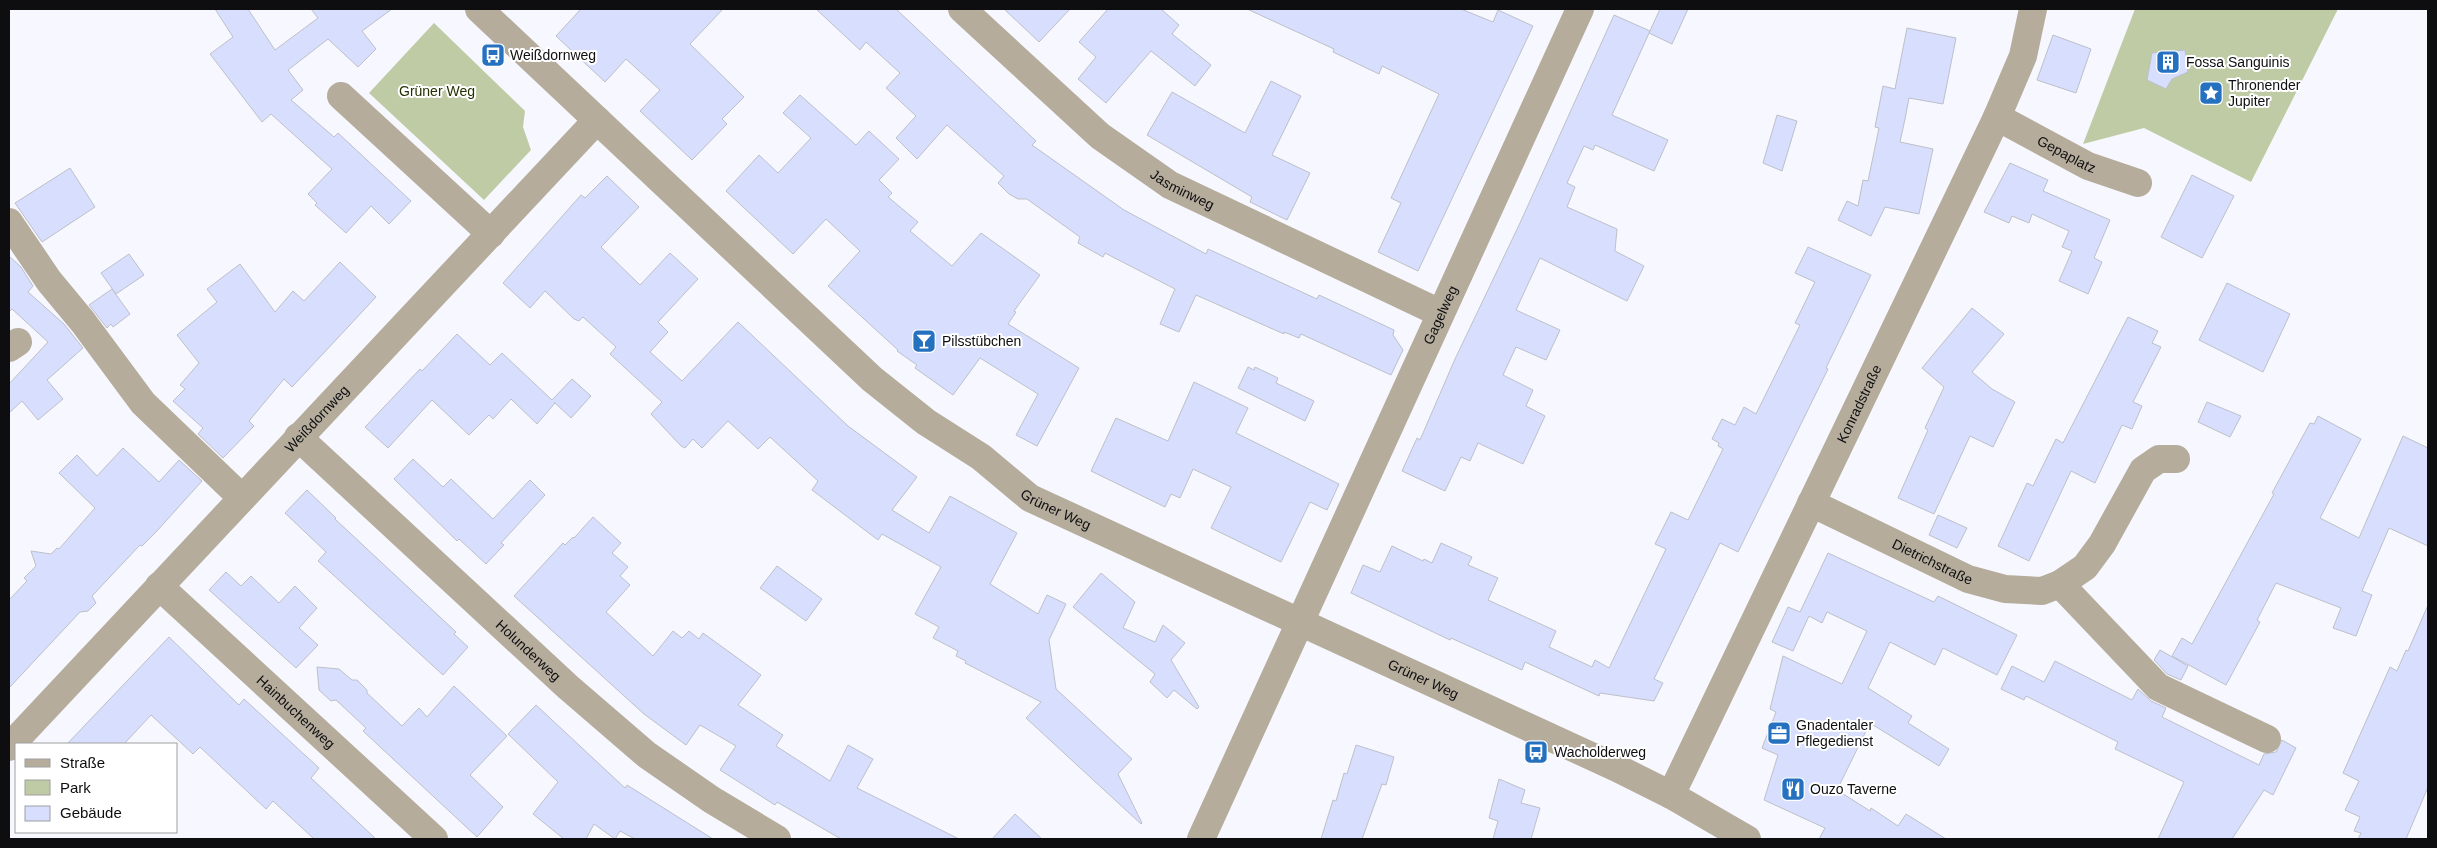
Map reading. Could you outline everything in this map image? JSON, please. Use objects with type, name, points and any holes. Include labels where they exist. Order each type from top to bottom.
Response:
[{"type":"street","name":"Grüner Weg","points":[[479,9],[872,379],[926,422],[982,457],[1030,498],[1671,795],[1748,839]]},
{"type":"street","name":"Jasminweg","points":[[962,9],[1100,136],[1170,185],[1440,313]]},
{"type":"street","name":"Konradstraße","points":[[1671,795],[1997,117],[2023,56],[2033,9]]},
{"type":"street","name":"Gagelweg","points":[[1299,621],[1440,313],[1573,11]]},
{"type":"street","points":[[341,96],[490,234]]},
{"type":"street","name":"Gepaplatz","points":[[1997,117],[2088,166],[2138,183]]},
{"type":"street","name":"Weißdornweg","points":[[9,747],[298,437],[598,120]]},
{"type":"street","points":[[9,222],[49,281],[83,322],[143,403],[242,498]]},
{"type":"street","name":"Holunderweg","points":[[298,437],[568,687],[647,755],[712,800],[777,839]]},
{"type":"street","name":"Dietrichstraße","points":[[1810,503],[1968,579],[1986,585],[2025,591],[2042,590],[2073,577],[2094,556],[2142,470],[2159,459],[2176,459]]},
{"type":"street","points":[[2060,584],[2158,687],[2267,739]]},
{"type":"street","name":"Hainbuchenweg","points":[[159,586],[434,839]]},
{"type":"street","points":[[1201,839],[1299,621]]},
{"type":"green space","points":[[2135,9],[2338,9],[2251,182],[2144,128],[2083,144]]},
{"type":"green space","name":"Grüner Weg","points":[[434,23],[525,111],[523,127],[531,150],[484,200],[369,93]]},
{"type":"building","points":[[215,9],[248,9],[275,50],[318,18],[311,9],[392,9],[362,31],[376,49],[358,67],[328,39],[288,70],[303,90],[291,100],[334,137],[338,133],[411,201],[389,224],[371,206],[346,233],[315,205],[317,203],[308,194],[332,169],[271,114],[262,122],[210,54],[233,37]]},
{"type":"building","points":[[581,9],[723,9],[690,44],[744,97],[722,119],[727,124],[692,160],[640,111],[660,90],[626,59],[605,82],[556,36]]},
{"type":"building","points":[[816,9],[896,9],[1036,141],[1032,145],[1124,210],[1206,254],[1208,249],[1317,299],[1319,295],[1394,330],[1393,335],[1403,350],[1391,375],[1301,334],[1299,338],[1284,332],[1284,334],[1196,295],[1179,332],[1160,324],[1175,289],[1105,253],[1103,257],[1078,243],[1080,237],[1027,199],[1018,199],[1009,194],[998,183],[1004,176],[947,125],[917,159],[896,138],[916,116],[886,88],[900,73],[866,42],[860,50]]},
{"type":"building","points":[[1004,9],[1070,9],[1039,42]]},
{"type":"building","points":[[1108,9],[1161,9],[1179,25],[1172,34],[1211,65],[1195,86],[1151,51],[1106,103],[1078,79],[1096,57],[1079,42]]},
{"type":"building","points":[[1247,9],[1461,9],[1493,22],[1498,10],[1533,26],[1418,271],[1378,252],[1401,203],[1391,198],[1439,94],[1382,66],[1379,74],[1333,52],[1334,49]]},
{"type":"building","points":[[1660,9],[1688,9],[1672,44],[1649,33]]},
{"type":"building","points":[[1614,15],[1650,31],[1612,115],[1668,140],[1654,171],[1595,145],[1593,150],[1584,146],[1567,183],[1575,187],[1567,207],[1617,229],[1615,251],[1644,266],[1627,301],[1540,258],[1516,310],[1560,330],[1546,360],[1516,347],[1503,375],[1533,390],[1526,406],[1545,416],[1523,464],[1478,443],[1470,461],[1461,457],[1445,491],[1402,471],[1417,438],[1420,440],[1455,359],[1520,223]]},
{"type":"building","points":[[1907,28],[1956,38],[1943,104],[1909,98],[1900,142],[1933,149],[1919,214],[1885,207],[1871,236],[1838,220],[1847,201],[1858,206],[1863,180],[1868,181],[1879,128],[1875,127],[1883,86],[1895,89]]},
{"type":"building","points":[[2053,35],[2091,49],[2076,93],[2037,80]]},
{"type":"building","name":"Fossa Sanguinis","points":[[2185,50],[2188,72],[2172,79],[2166,89],[2147,80],[2152,53]]},
{"type":"building","points":[[1271,81],[1301,96],[1272,155],[1310,173],[1287,220],[1250,202],[1252,197],[1147,135],[1172,92],[1245,133]]},
{"type":"building","points":[[800,95],[856,145],[869,131],[899,159],[879,180],[892,193],[888,197],[918,222],[910,231],[952,266],[981,233],[1040,275],[1014,311],[1016,312],[1008,324],[1079,368],[1037,446],[1016,435],[1038,394],[980,358],[953,395],[915,368],[917,365],[897,351],[828,286],[860,251],[826,219],[793,254],[726,191],[759,155],[778,173],[811,138],[783,113]]},
{"type":"building","points":[[1777,115],[1797,121],[1782,171],[1763,163]]},
{"type":"building","points":[[2010,163],[2048,180],[2043,191],[2110,220],[2094,258],[2102,262],[2088,294],[2059,281],[2072,251],[2062,247],[2069,231],[2032,214],[2029,223],[2012,216],[2009,223],[1984,212]]},
{"type":"building","points":[[70,168],[95,207],[42,242],[15,203]]},
{"type":"building","points":[[2192,175],[2234,196],[2202,258],[2161,237]]},
{"type":"building","points":[[607,176],[639,207],[601,247],[640,285],[670,253],[698,279],[658,322],[668,332],[650,352],[682,381],[738,322],[848,426],[917,477],[892,510],[929,533],[950,496],[1017,533],[990,584],[1038,614],[1047,595],[1066,604],[1049,640],[1056,689],[1132,759],[1118,774],[1141,824],[1026,718],[1041,702],[965,663],[966,661],[956,656],[958,651],[933,638],[939,627],[915,614],[941,567],[882,534],[878,540],[812,490],[818,481],[770,437],[758,449],[728,421],[702,448],[693,439],[685,448],[681,446],[651,414],[662,402],[610,354],[616,347],[583,317],[579,321],[574,319],[545,291],[530,308],[503,283],[581,195],[585,198]]},
{"type":"building","points":[[1808,247],[1871,275],[1826,368],[1828,369],[1738,552],[1720,543],[1654,679],[1663,683],[1654,701],[1600,693],[1599,696],[1525,662],[1522,670],[1451,638],[1450,640],[1351,593],[1363,565],[1380,572],[1392,546],[1423,561],[1424,559],[1432,563],[1441,543],[1472,557],[1468,565],[1498,578],[1488,600],[1556,631],[1549,647],[1592,667],[1595,660],[1609,668],[1666,549],[1655,544],[1671,512],[1688,520],[1723,449],[1718,446],[1719,443],[1712,439],[1722,419],[1735,425],[1744,407],[1756,414],[1800,325],[1795,323],[1815,282],[1795,273]]},
{"type":"building","points":[[129,254],[144,275],[116,294],[101,273]]},
{"type":"building","points":[[9,256],[21,267],[33,286],[28,292],[64,324],[83,348],[47,380],[63,399],[38,420],[22,401],[9,413],[9,384],[48,342],[12,309],[9,312]]},
{"type":"building","points":[[340,262],[376,297],[292,387],[284,379],[249,421],[254,426],[223,458],[198,434],[203,428],[173,401],[185,389],[180,385],[199,363],[177,335],[217,302],[207,289],[240,264],[275,312],[293,291],[304,301]]},
{"type":"building","points":[[2227,283],[2290,314],[2263,372],[2199,340]]},
{"type":"building","points":[[112,289],[130,314],[113,327],[111,324],[107,328],[89,305]]},
{"type":"building","points":[[1972,308],[2004,334],[1972,372],[1992,389],[2015,402],[1993,447],[1970,436],[1934,514],[1898,498],[1928,430],[1925,428],[1944,387],[1922,368]]},
{"type":"building","points":[[2128,317],[2158,331],[2152,343],[2161,347],[2133,402],[2142,406],[2132,429],[2122,425],[2095,483],[2071,471],[2029,561],[1998,546],[2027,483],[2033,486],[2056,439],[2063,443]]},
{"type":"building","points":[[457,334],[490,365],[502,353],[552,400],[572,379],[591,396],[571,418],[554,402],[537,424],[511,399],[493,419],[489,415],[469,435],[432,400],[388,448],[365,427],[420,369],[422,371]]},
{"type":"building","points":[[1248,367],[1254,370],[1255,367],[1278,378],[1276,383],[1314,401],[1305,421],[1238,388]]},
{"type":"building","points":[[1194,382],[1248,408],[1236,433],[1339,484],[1327,510],[1310,502],[1281,562],[1211,528],[1231,487],[1193,469],[1180,498],[1171,494],[1165,507],[1091,471],[1116,418],[1168,441]]},
{"type":"building","points":[[2207,402],[2241,416],[2230,437],[2198,422]]},
{"type":"building","points":[[2318,416],[2361,439],[2320,518],[2359,538],[2403,436],[2428,448],[2428,546],[2389,528],[2362,591],[2372,595],[2356,636],[2333,628],[2341,608],[2276,583],[2257,620],[2260,622],[2226,685],[2172,656],[2182,638],[2192,644],[2274,494],[2272,493],[2310,423],[2314,424]]},
{"type":"building","points":[[123,448],[159,482],[179,460],[202,481],[156,532],[142,546],[140,545],[92,596],[96,603],[88,611],[80,612],[9,688],[9,600],[27,581],[24,578],[36,566],[31,551],[51,554],[57,548],[59,549],[95,508],[59,473],[77,455],[97,476]]},
{"type":"building","points":[[413,459],[443,487],[451,479],[493,519],[530,480],[545,495],[501,543],[504,545],[486,564],[459,539],[457,541],[394,479]]},
{"type":"building","points":[[307,490],[335,519],[456,632],[454,634],[468,647],[443,675],[318,561],[326,552],[285,513]]},
{"type":"building","points":[[1938,515],[1967,528],[1957,548],[1929,535]]},
{"type":"building","points":[[593,517],[621,543],[612,553],[628,567],[620,576],[630,585],[606,612],[653,656],[673,631],[682,638],[689,631],[699,639],[703,633],[761,675],[738,705],[783,735],[776,746],[830,781],[848,745],[873,759],[857,788],[959,839],[841,839],[777,802],[775,805],[720,770],[736,746],[700,725],[686,745],[644,714],[514,596],[563,543],[565,545],[574,538]]},
{"type":"building","points":[[1828,553],[1934,602],[1938,596],[2017,635],[1997,675],[1943,648],[1935,665],[1890,642],[1868,688],[1912,716],[1908,723],[1949,749],[1939,766],[1870,723],[1837,790],[1870,811],[1871,808],[1898,826],[1906,814],[1946,839],[1819,839],[1825,828],[1764,800],[1778,755],[1762,748],[1776,712],[1770,709],[1783,656],[1842,684],[1867,631],[1827,612],[1822,623],[1809,616],[1793,651],[1772,642],[1788,607],[1800,612]]},
{"type":"building","points":[[777,566],[822,599],[806,621],[760,588]]},
{"type":"building","points":[[226,572],[241,586],[251,576],[279,603],[295,586],[317,608],[299,628],[318,645],[296,668],[209,590]]},
{"type":"building","points":[[1101,573],[1135,602],[1123,628],[1155,642],[1163,625],[1185,643],[1171,660],[1199,707],[1197,709],[1174,690],[1167,698],[1150,682],[1155,674],[1073,607]]},
{"type":"building","points":[[2428,605],[2428,787],[2406,839],[2358,839],[2361,833],[2354,831],[2360,817],[2345,810],[2359,781],[2343,773],[2390,667],[2397,671]]},
{"type":"building","points":[[169,637],[239,705],[244,699],[319,768],[311,778],[376,839],[314,839],[273,801],[266,809],[200,747],[193,754],[151,715],[125,743],[68,743]]},
{"type":"building","points":[[2160,650],[2188,666],[2181,680],[2167,674],[2154,660]]},
{"type":"building","points":[[2055,661],[2132,700],[2138,689],[2151,701],[2166,708],[2162,717],[2259,765],[2264,754],[2276,752],[2282,740],[2296,748],[2273,795],[2264,790],[2232,839],[2158,839],[2184,782],[2115,749],[2118,742],[2026,696],[2024,700],[2001,689],[2012,666],[2044,682]]},
{"type":"building","points":[[317,667],[339,669],[352,680],[357,680],[367,690],[367,693],[402,726],[419,708],[427,717],[454,686],[507,736],[470,775],[503,807],[477,837],[363,731],[366,728],[336,700],[331,701],[319,690]]},
{"type":"building","points":[[536,705],[625,788],[627,785],[713,839],[635,839],[620,831],[615,839],[594,824],[586,839],[564,839],[533,814],[558,782],[508,734]]},
{"type":"building","points":[[1356,745],[1394,757],[1386,785],[1382,784],[1362,839],[1321,839],[1333,800],[1336,801],[1344,773],[1347,774]]},
{"type":"building","points":[[1499,779],[1525,790],[1521,803],[1540,808],[1531,839],[1493,839],[1498,821],[1489,818]]},
{"type":"building","points":[[1015,814],[1042,839],[992,839]]},
{"type":"place","name":"Weißdornweg","points":[[493,55]]},
{"type":"place","name":"Fossa Sanguinis","points":[[2168,62]]},
{"type":"place","name":"Thronender Jupiter","points":[[2211,93]]},
{"type":"place","name":"Pilsstübchen","points":[[924,341]]},
{"type":"place","name":"Gnadentaler Pflegedienst","points":[[1779,733]]},
{"type":"place","name":"Wacholderweg","points":[[1536,752]]},
{"type":"place","name":"Ouzo Taverne","points":[[1793,789]]}]
